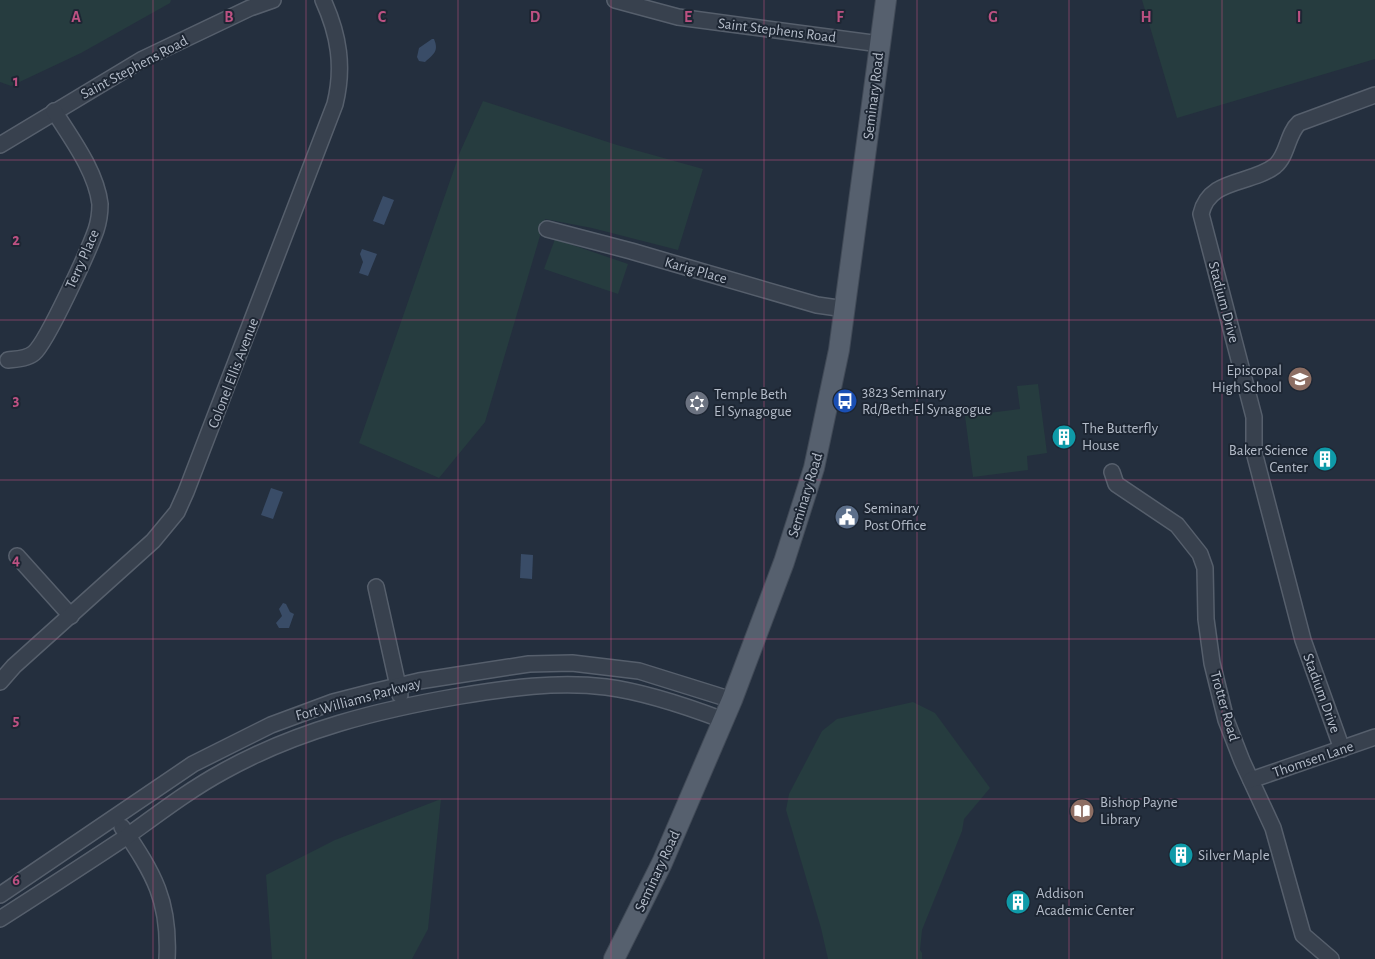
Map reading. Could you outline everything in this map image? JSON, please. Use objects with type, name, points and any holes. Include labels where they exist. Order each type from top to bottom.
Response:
[{"type":"main road","name":"Seminary Road","points":[[614,959],[662,863],[732,700],[787,553],[812,477],[835,376],[886,0]]},
{"type":"street","name":"Saint Stephens Road","points":[[0,144],[166,47],[273,0]]},
{"type":"street","name":"Colonel Ellis Avenue","points":[[0,682],[14,666],[71,616],[167,526],[186,492],[335,104],[341,76],[341,62],[335,30],[323,0]]},
{"type":"street","name":"Saint Stephens Road","points":[[615,0],[678,17],[880,44]]},
{"type":"street","name":"Stadium Drive","points":[[1342,749],[1303,640],[1254,452],[1254,417],[1201,214],[1203,205],[1209,195],[1218,188],[1275,166],[1284,155],[1292,133],[1299,123],[1375,95]]},
{"type":"street","name":"Terry Place","points":[[8,360],[21,359],[34,353],[43,340],[81,265],[100,216],[98,193],[93,179],[54,111]]},
{"type":"street","name":"Karig Place","points":[[547,229],[631,251],[817,305],[845,309]]},
{"type":"street","name":"Trotter Road","points":[[1112,472],[1116,484],[1177,526],[1200,554],[1205,568],[1206,619],[1212,663],[1226,720],[1251,780],[1274,828],[1304,935],[1331,959]]},
{"type":"street","points":[[17,556],[71,616]]},
{"type":"street","points":[[376,587],[402,707]]},
{"type":"street","name":"Fort Williams Parkway","points":[[0,895],[193,764],[240,739],[293,716],[334,702],[397,686],[529,664],[572,663],[639,671],[732,700]]},
{"type":"street","name":"Fort Williams Parkway","points":[[6,915],[128,835],[191,790],[253,755],[316,730],[402,707],[537,685],[582,685],[631,691],[723,720]]},
{"type":"street","name":"Thomsen Lane","points":[[1251,780],[1375,737]]},
{"type":"street","points":[[116,817],[150,868],[160,893],[166,912],[167,959]]},
{"type":"street","points":[[0,895],[6,915]]},
{"type":"green space","points":[[0,0],[171,0],[170,3],[81,53],[11,86],[0,82]]},
{"type":"green space","points":[[1142,0],[1375,0],[1375,59],[1177,118]]},
{"type":"green space","points":[[483,101],[617,145],[703,169],[678,250],[592,228],[545,219],[485,422],[439,478],[359,443],[460,152]]},
{"type":"green space","points":[[555,239],[628,264],[618,294],[544,269]]},
{"type":"green space","points":[[1038,384],[1047,453],[1027,456],[1028,470],[973,477],[965,416],[1020,409],[1017,386]]},
{"type":"green space","points":[[913,702],[935,713],[990,788],[964,819],[962,831],[922,930],[920,950],[922,959],[828,959],[821,928],[786,810],[789,794],[822,731],[837,719]]},
{"type":"green space","points":[[441,799],[428,929],[412,959],[272,959],[266,875],[335,840]]},
{"type":"water","points":[[434,39],[436,47],[435,52],[425,62],[419,61],[417,57],[419,48]]},
{"type":"water","points":[[383,196],[394,200],[384,225],[373,221]]},
{"type":"water","points":[[362,249],[377,254],[368,276],[359,273],[363,262],[360,254]]},
{"type":"water","points":[[271,488],[283,492],[273,519],[261,515]]},
{"type":"water","points":[[521,554],[533,555],[532,579],[520,578]]},
{"type":"water","points":[[283,603],[294,614],[289,628],[279,628],[276,623],[282,616],[279,609]]},
{"type":"place","name":"Episcopal High School","points":[[1300,379]]},
{"type":"place","name":"3823 Seminary Rd/Beth-El Synagogue","points":[[845,401]]},
{"type":"place","name":"Temple Beth El Synagogue","points":[[697,403]]},
{"type":"place","name":"The Butterfly House","points":[[1064,437]]},
{"type":"place","name":"Baker Science Center","points":[[1325,459]]},
{"type":"place","name":"Seminary Post Office","points":[[847,517]]},
{"type":"place","name":"Bishop Payne Library","points":[[1082,811]]},
{"type":"place","name":"Silver Maple","points":[[1181,855]]},
{"type":"place","name":"Addison Academic Center","points":[[1018,902]]}]
